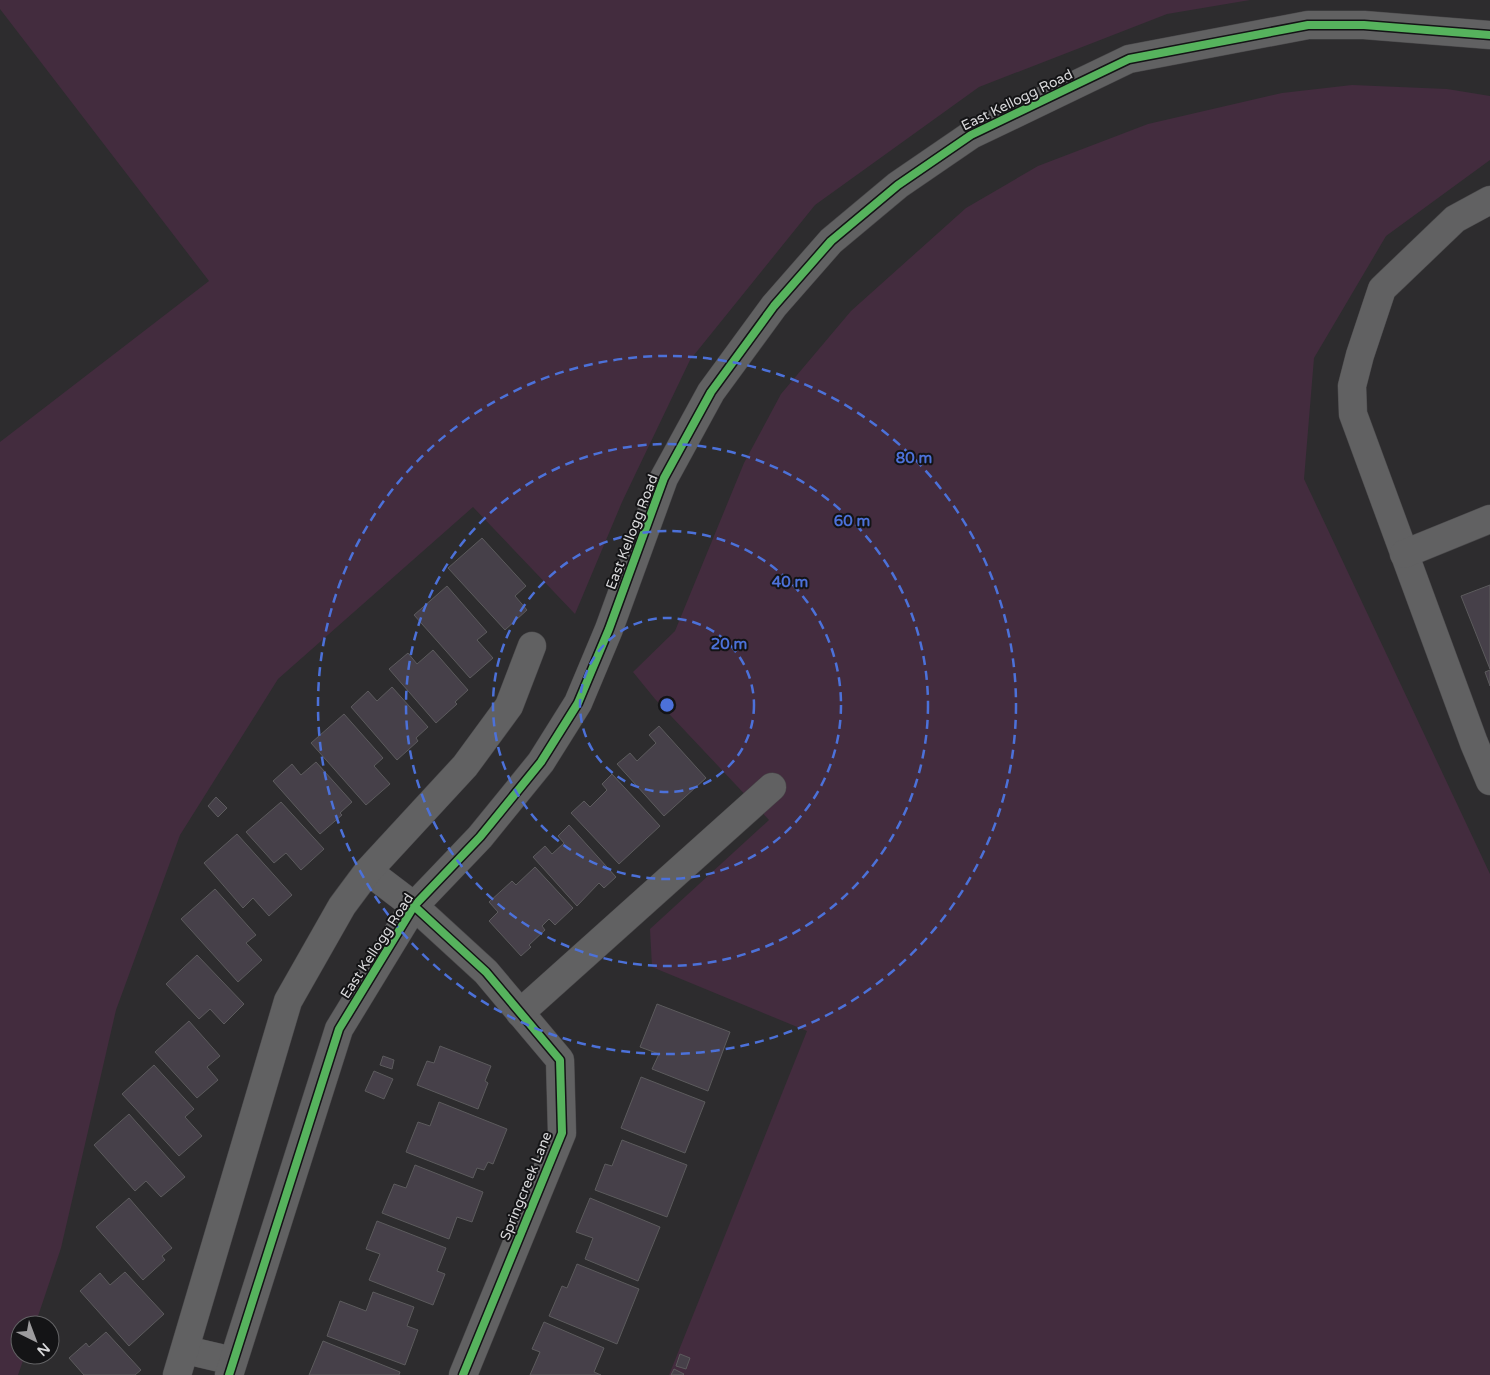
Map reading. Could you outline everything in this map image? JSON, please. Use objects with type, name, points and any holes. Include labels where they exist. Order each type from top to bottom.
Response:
[{"type":"street","name":"East Kellogg Road","points":[[231,1368],[339,1029],[414,906],[480,837],[541,762],[578,703],[609,629],[664,478],[711,392],[774,306],[831,241],[898,185],[971,135],[1129,59],[1308,25],[1364,25],[1490,35]]},
{"type":"street","points":[[1490,200],[1454,218],[1382,290],[1360,355],[1352,386],[1353,414],[1490,781]]},
{"type":"street","points":[[1404,554],[1490,519]]},
{"type":"street","points":[[177,1375],[186,1350],[288,1001],[342,906],[368,871],[465,766],[509,706],[532,646]]},
{"type":"street","points":[[520,1013],[772,787]]},
{"type":"street","name":"Springcreek Lane","points":[[368,871],[414,906],[486,972],[560,1060],[562,1133],[463,1375]]},
{"type":"street","points":[[186,1350],[231,1368]]},
{"type":"shaded area","points":[[0,0],[1250,0],[1167,14],[979,87],[815,205],[690,360],[622,502],[575,614],[473,507],[278,679],[180,835],[116,1010],[61,1248],[38,1315],[10,1315],[10,1365],[22,1365],[18,1375],[0,1375],[0,442],[209,281],[0,9]]},
{"type":"shaded area","points":[[1352,85],[1447,89],[1490,96],[1490,160],[1386,236],[1314,358],[1304,479],[1490,874],[1490,1375],[669,1375],[807,1031],[652,967],[650,929],[769,820],[655,699],[633,672],[675,631],[744,463],[781,394],[851,311],[966,208],[1038,166],[1148,124],[1282,93]]},
{"type":"building","points":[[482,538],[526,586],[515,596],[527,610],[505,630],[448,568]]},
{"type":"building","points":[[1490,585],[1490,669],[1461,596]]},
{"type":"building","points":[[447,586],[487,632],[477,640],[493,658],[470,678],[414,615]]},
{"type":"building","points":[[433,650],[468,690],[455,702],[457,704],[436,723],[389,669],[408,653],[417,664]]},
{"type":"building","points":[[1490,670],[1490,686],[1485,672]]},
{"type":"building","points":[[392,687],[428,727],[416,738],[418,741],[397,760],[351,707],[368,691],[377,701]]},
{"type":"building","points":[[344,714],[383,758],[374,766],[390,784],[366,805],[311,743]]},
{"type":"building","points":[[659,726],[706,778],[664,816],[617,764],[630,753],[637,761],[656,743],[649,735]]},
{"type":"building","points":[[316,762],[352,802],[340,813],[342,815],[320,834],[273,781],[292,764],[301,775]]},
{"type":"building","points":[[612,774],[660,826],[619,864],[571,813],[584,801],[590,807],[607,790],[602,784]]},
{"type":"building","points":[[216,797],[227,808],[218,817],[208,806]]},
{"type":"building","points":[[281,802],[324,849],[301,870],[286,853],[274,863],[246,832]]},
{"type":"building","points":[[569,825],[616,877],[604,888],[599,883],[577,906],[533,857],[545,846],[552,854],[564,843],[558,836]]},
{"type":"building","points":[[237,834],[292,895],[269,916],[253,898],[243,908],[204,863]]},
{"type":"building","points":[[535,867],[573,908],[555,925],[549,919],[542,926],[545,930],[529,945],[531,947],[521,956],[489,921],[498,912],[489,902],[512,881],[516,885]]},
{"type":"building","points":[[215,889],[256,935],[246,943],[262,960],[238,982],[181,919]]},
{"type":"building","points":[[197,955],[244,1004],[224,1024],[210,1009],[199,1019],[166,984]]},
{"type":"building","points":[[657,1004],[730,1032],[708,1091],[652,1069],[659,1054],[640,1047]]},
{"type":"building","points":[[189,1021],[220,1056],[207,1067],[218,1080],[197,1098],[155,1052]]},
{"type":"building","points":[[440,1046],[491,1066],[485,1081],[488,1083],[478,1109],[417,1085],[427,1061],[434,1063]]},
{"type":"building","points":[[383,1056],[394,1060],[392,1069],[380,1065]]},
{"type":"building","points":[[154,1065],[194,1109],[185,1117],[202,1136],[179,1156],[122,1094]]},
{"type":"building","points":[[374,1071],[393,1079],[384,1099],[365,1091]]},
{"type":"building","points":[[641,1077],[705,1102],[685,1153],[621,1128]]},
{"type":"building","points":[[439,1102],[507,1129],[493,1164],[488,1162],[484,1170],[477,1168],[473,1178],[406,1152],[418,1122],[430,1126]]},
{"type":"building","points":[[129,1114],[185,1177],[161,1197],[146,1181],[135,1191],[94,1145]]},
{"type":"building","points":[[622,1140],[687,1165],[667,1217],[595,1190],[605,1164],[612,1166]]},
{"type":"building","points":[[415,1165],[483,1192],[472,1222],[457,1217],[449,1239],[382,1213],[394,1184],[406,1188]]},
{"type":"building","points":[[129,1198],[172,1248],[162,1256],[165,1260],[143,1280],[96,1227]]},
{"type":"building","points":[[590,1198],[660,1227],[638,1281],[585,1259],[593,1238],[576,1232]]},
{"type":"building","points":[[377,1221],[446,1248],[437,1271],[445,1274],[433,1305],[369,1280],[380,1254],[366,1249]]},
{"type":"building","points":[[577,1264],[639,1289],[617,1344],[549,1316],[562,1286],[567,1288]]},
{"type":"building","points":[[125,1272],[164,1314],[129,1346],[80,1291],[100,1273],[110,1285]]},
{"type":"building","points":[[373,1292],[414,1307],[407,1326],[418,1330],[405,1365],[327,1336],[340,1301],[366,1311]]},
{"type":"building","points":[[544,1322],[604,1348],[594,1372],[601,1375],[530,1375],[540,1352],[532,1349]]},
{"type":"building","points":[[106,1332],[141,1370],[135,1375],[84,1375],[69,1358],[86,1343],[89,1347]]},
{"type":"building","points":[[323,1341],[400,1372],[399,1375],[309,1375]]},
{"type":"building","points":[[680,1354],[690,1358],[686,1369],[676,1366]]},
{"type":"building","points":[[674,1369],[684,1374],[671,1375]]},
{"type":"cycle path","points":[[229,1375],[339,1029],[414,906],[480,837],[541,762],[578,703],[609,629],[664,478],[711,392],[774,306],[831,241],[898,185],[971,135],[1129,59],[1308,25],[1364,25],[1490,35]]},
{"type":"cycle path","points":[[414,906],[486,972],[560,1060],[562,1133],[463,1375]]}]
